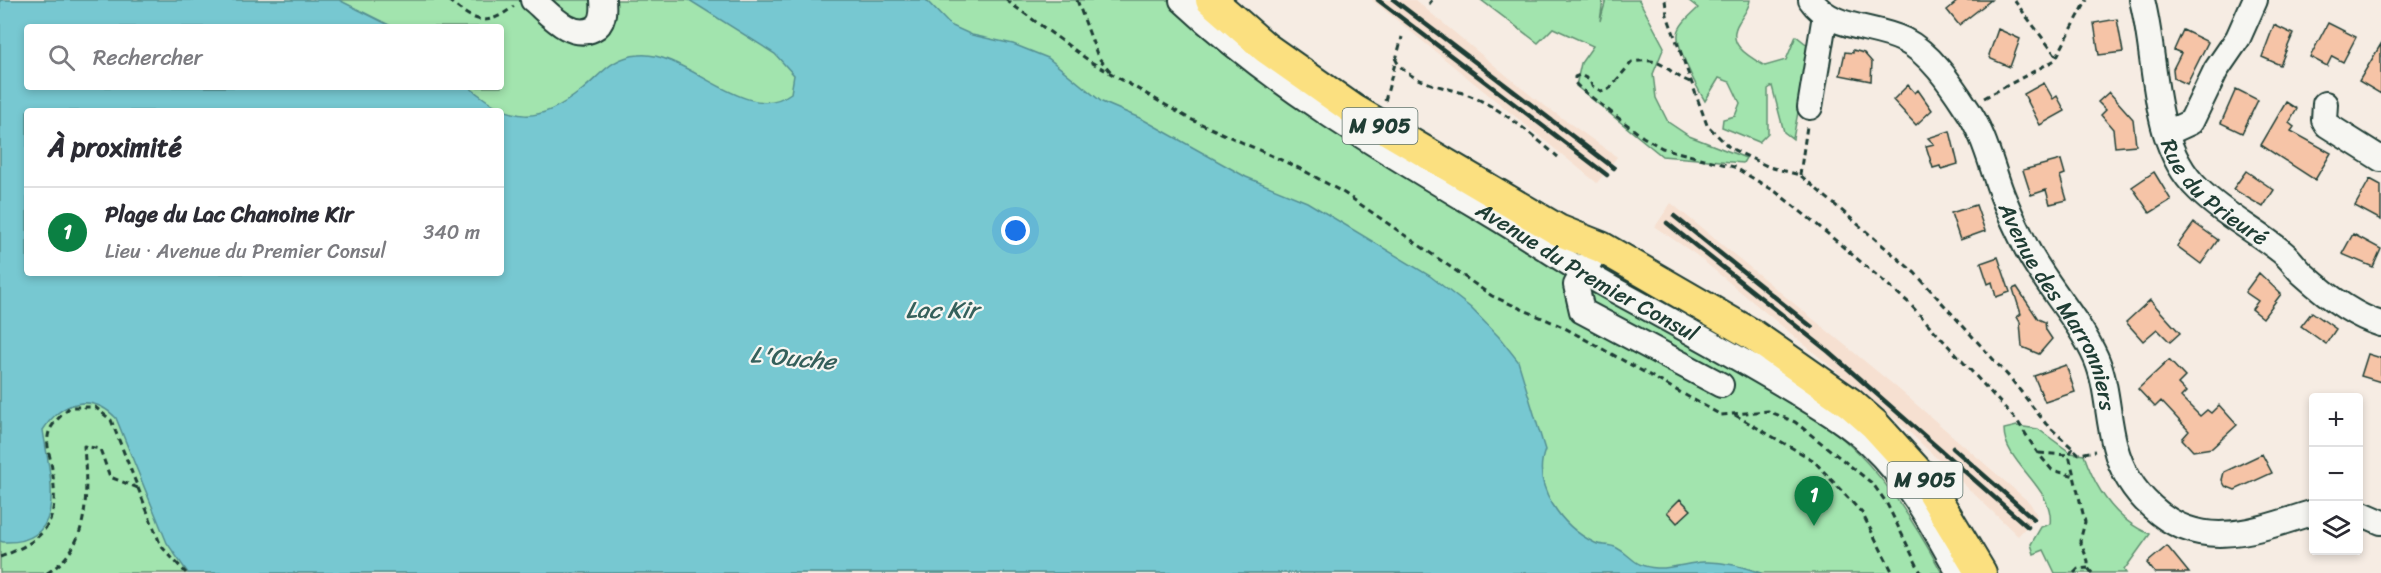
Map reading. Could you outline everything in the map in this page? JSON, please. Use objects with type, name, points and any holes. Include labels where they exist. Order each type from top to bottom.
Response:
[{"type":"main road","name":"Avenue du Premier Consul","points":[[1211,0],[1266,48],[1381,127],[1563,233],[1595,261],[1753,335],[1850,403],[1874,424],[1925,480],[1981,573]]},
{"type":"street","points":[[532,0],[566,28],[583,33],[598,26],[601,21],[603,0]]},
{"type":"street","name":"Avenue du Premier Consul","points":[[1182,0],[1221,37],[1298,95],[1380,150],[1595,261],[1754,367],[1841,420],[1870,444],[1912,490],[1959,573]]},
{"type":"street","name":"Rue du Prieuré","points":[[2142,0],[2161,112],[2179,166],[2197,189],[2282,252],[2304,275],[2355,312],[2379,318]]},
{"type":"street","points":[[2168,133],[2191,122],[2216,70],[2238,38],[2255,0]]},
{"type":"street","points":[[1810,107],[1818,8]]},
{"type":"street","name":"Avenue des Marronniers","points":[[1818,8],[1906,41],[1934,65],[1967,107],[1986,145],[2001,192],[2028,250],[2072,317],[2096,359],[2102,374],[2115,447],[2129,479],[2141,497],[2176,526],[2218,534],[2239,533],[2309,513]]},
{"type":"street","points":[[2325,104],[2324,120],[2327,125],[2381,159]]},
{"type":"street","points":[[1595,261],[1576,285],[1582,311],[1721,385]]},
{"type":"street","points":[[2363,514],[2381,522]]},
{"type":"path","points":[[448,0],[467,15],[481,21],[500,16],[519,0]]},
{"type":"path","points":[[1006,0],[1114,75],[1188,118],[1301,169],[1344,193],[1492,296],[1563,327],[1707,409],[1722,415],[1736,416],[1757,411],[1777,413],[1795,422],[1873,484],[1886,502],[1921,573]]},
{"type":"path","points":[[1077,0],[1098,57],[1114,75]]},
{"type":"path","points":[[1665,0],[1667,15],[1707,125],[1730,148],[1768,167],[1800,175],[1915,273],[2003,371],[2046,424],[2079,454],[2115,447]]},
{"type":"path","points":[[2014,0],[2057,57]]},
{"type":"path","points":[[1967,107],[2057,57],[2087,0]]},
{"type":"path","points":[[1381,127],[1388,81],[1402,37]]},
{"type":"path","points":[[1395,58],[1399,67],[1428,83],[1473,96],[1518,123],[1558,157]]},
{"type":"path","points":[[1690,82],[1656,61],[1644,60],[1632,62],[1610,89],[1601,91],[1592,86],[1590,80],[1580,75],[1575,77],[1575,83],[1581,89],[1643,137],[1662,148],[1734,167],[1776,192],[1824,230],[1908,302],[2018,422],[2037,452],[2052,470],[2075,476]]},
{"type":"path","points":[[1800,175],[1810,107]]},
{"type":"path","points":[[0,557],[32,544],[44,531],[51,516],[56,495],[49,453],[49,432],[70,407],[95,407],[111,420],[161,546],[186,573]]},
{"type":"path","points":[[1736,416],[1813,460],[1862,513],[1893,573]]},
{"type":"path","points":[[47,573],[61,563],[79,535],[86,498],[84,446],[100,449],[110,477],[138,488]]},
{"type":"path","points":[[2073,448],[2069,455],[2085,522],[2080,541],[2088,561],[2088,568],[2092,573]]},
{"type":"path","points":[[2037,452],[2069,455]]},
{"type":"path","points":[[2074,573],[2078,569],[2088,568]]},
{"type":"shaded area","points":[[1372,0],[1415,0],[1534,98],[1617,157],[1597,183]]},
{"type":"shaded area","points":[[1671,203],[1895,386],[2030,503],[2037,515],[2018,536],[1905,428],[1695,254],[1655,227]]},
{"type":"green space","name":"Lac Kir","points":[[0,0],[1169,0],[1220,46],[1826,425],[1861,457],[1892,493],[1906,512],[1942,573],[0,573]]},
{"type":"green space","points":[[1481,0],[1603,0],[1600,21],[1606,0],[1639,0],[1664,47],[1653,74],[1656,98],[1668,122],[1689,136],[1746,158],[1743,163],[1662,156],[1576,86],[1581,63],[1593,46],[1553,28],[1538,43]]},
{"type":"green space","points":[[1688,0],[1750,0],[1735,30],[1735,37],[1740,48],[1765,66],[1786,60],[1796,36],[1810,47],[1793,139],[1784,132],[1772,86],[1768,89],[1768,133],[1759,142],[1722,127],[1723,119],[1735,116],[1740,103],[1730,82],[1719,78],[1705,101],[1697,87],[1678,40],[1681,27],[1698,8]]},
{"type":"green space","points":[[2017,426],[2038,429],[2071,453],[2084,455],[2094,480],[2108,502],[2127,521],[2150,534],[2124,570],[2126,573],[2055,573],[2044,550],[2034,554],[2031,544],[2041,527],[2050,524],[2049,511],[2038,487],[2012,454],[2006,442],[2004,429]]},
{"type":"water","name":"Lac Kir","points":[[0,0],[339,0],[387,24],[24,24],[24,90],[473,90],[499,108],[24,108],[24,276],[504,276],[504,110],[525,115],[538,114],[552,109],[582,90],[614,63],[629,56],[639,55],[657,57],[677,64],[736,95],[755,101],[774,101],[791,93],[794,75],[775,54],[689,0],[926,0],[950,25],[972,35],[1013,44],[1048,58],[1102,102],[1142,119],[1246,177],[1307,202],[1430,276],[1471,308],[1518,361],[1545,450],[1542,477],[1546,491],[1561,516],[1583,536],[1597,544],[1617,548],[1638,563],[1649,567],[1668,568],[1718,562],[1761,573],[188,573],[167,543],[116,418],[97,405],[87,403],[67,407],[50,420],[43,430],[51,485],[51,503],[47,519],[39,532],[24,540],[0,541]]},
{"type":"building","points":[[1959,0],[1991,0],[1959,25],[1947,10]]},
{"type":"building","points":[[2117,19],[2123,52],[2099,55],[2094,23]]},
{"type":"building","points":[[2328,23],[2356,37],[2343,62],[2332,56],[2327,66],[2310,57]]},
{"type":"building","points":[[2274,25],[2293,34],[2280,65],[2262,57]]},
{"type":"building","points":[[1998,29],[2020,39],[2010,67],[1991,59],[1989,55]]},
{"type":"building","points":[[2183,30],[2208,42],[2187,84],[2174,78],[2173,69],[2181,53],[2174,50]]},
{"type":"building","points":[[2381,44],[2381,94],[2359,81]]},
{"type":"building","points":[[1853,50],[1864,53],[1872,62],[1871,81],[1840,75],[1845,52],[1853,53]]},
{"type":"building","points":[[2044,83],[2053,99],[2057,96],[2065,111],[2040,125],[2024,94]]},
{"type":"building","points":[[1908,85],[1915,93],[1918,90],[1932,110],[1916,125],[1893,100]]},
{"type":"building","points":[[2236,89],[2258,100],[2242,133],[2221,123]]},
{"type":"building","points":[[2109,92],[2133,119],[2136,145],[2115,147],[2113,129],[2101,115],[2106,110],[2098,102]]},
{"type":"building","points":[[2286,102],[2297,109],[2289,123],[2294,127],[2291,131],[2331,153],[2315,180],[2261,145]]},
{"type":"building","points":[[1950,131],[1958,164],[1941,169],[1940,166],[1933,168],[1926,146],[1934,144],[1928,138]]},
{"type":"building","points":[[2061,160],[2065,174],[2060,176],[2067,200],[2050,204],[2046,190],[2031,195],[2023,170]]},
{"type":"building","points":[[2246,171],[2274,190],[2263,207],[2233,189]]},
{"type":"building","points":[[2154,172],[2171,200],[2150,213],[2132,187]]},
{"type":"building","points":[[2370,179],[2381,185],[2381,220],[2355,206]]},
{"type":"building","points":[[1976,205],[1985,231],[1960,240],[1951,213]]},
{"type":"building","points":[[2194,223],[2218,240],[2201,264],[2177,246]]},
{"type":"building","points":[[2353,234],[2381,249],[2373,267],[2342,254]]},
{"type":"building","points":[[1998,257],[2010,292],[1996,297],[1992,282],[1988,284],[1981,263]]},
{"type":"building","points":[[2259,273],[2281,294],[2263,318],[2252,309],[2258,301],[2245,292]]},
{"type":"building","points":[[2017,287],[2038,319],[2045,322],[2046,330],[2052,339],[2039,354],[2022,347],[2020,322],[2017,317],[2021,314],[2013,289]]},
{"type":"building","points":[[2150,300],[2180,333],[2170,342],[2157,329],[2143,341],[2126,322]]},
{"type":"building","points":[[2312,312],[2336,329],[2326,344],[2301,326]]},
{"type":"building","points":[[2368,354],[2381,358],[2381,382],[2361,376]]},
{"type":"building","points":[[2169,360],[2185,377],[2178,384],[2186,392],[2181,397],[2200,416],[2207,410],[2211,413],[2219,405],[2237,425],[2212,448],[2193,451],[2182,439],[2189,431],[2161,401],[2155,407],[2138,389]]},
{"type":"building","points":[[2066,365],[2075,392],[2045,402],[2034,376]]},
{"type":"building","points":[[2262,454],[2272,473],[2235,490],[2225,486],[2222,480],[2224,472]]},
{"type":"building","points":[[1680,499],[1691,510],[1677,523],[1667,512]]},
{"type":"building","points":[[2167,546],[2189,573],[2155,573],[2147,563]]},
{"type":"railway","points":[[1378,0],[1607,175]]},
{"type":"railway","points":[[1394,0],[1614,168]]},
{"type":"railway","points":[[1674,216],[1812,327]]},
{"type":"railway","points":[[1667,223],[1829,352],[2028,527]]},
{"type":"railway","points":[[1953,448],[2034,519]]},
{"type":"place","name":"Plage du Lac Chanoine Kir","points":[[1814,526]]},
{"type":"water label","name":"L'Ouche","points":[[793,358]]}]
